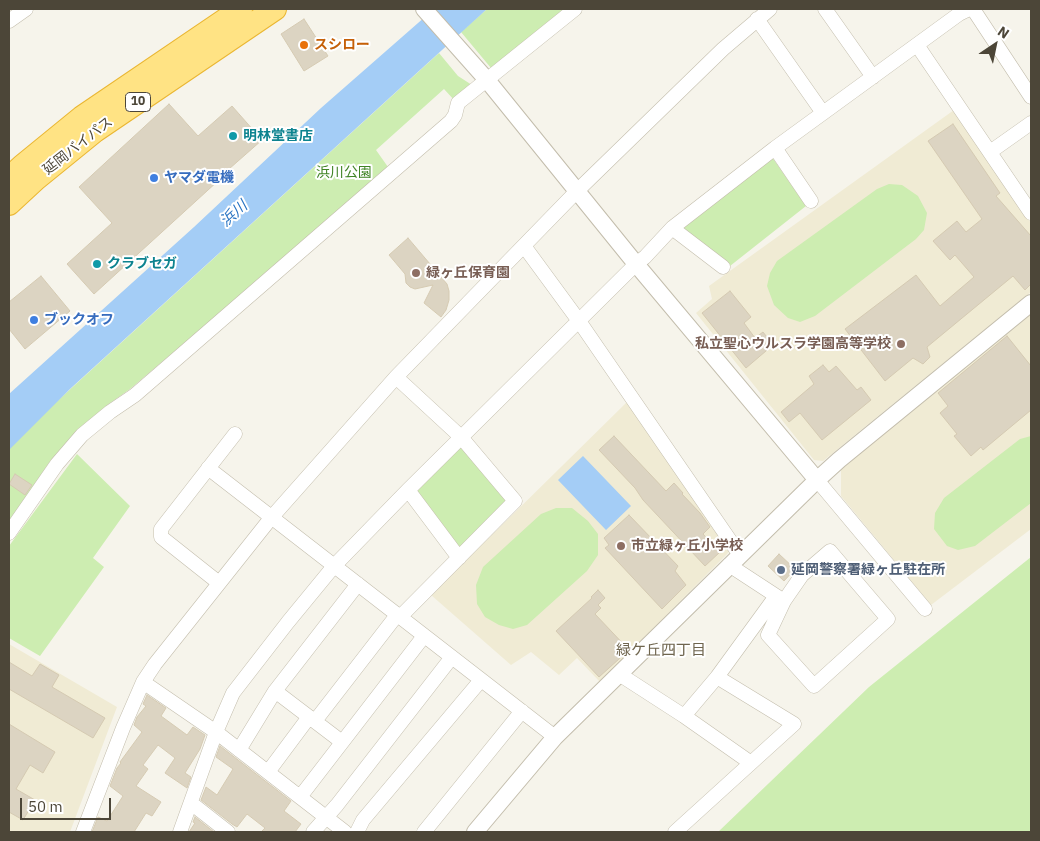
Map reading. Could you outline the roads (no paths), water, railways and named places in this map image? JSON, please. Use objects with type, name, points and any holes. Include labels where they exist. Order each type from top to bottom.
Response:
[{"type":"highway","name":"延岡バイパス","points":[[9,178],[82,117],[241,9]]},
{"type":"highway","name":"延岡バイパス","points":[[9,204],[36,179],[95,131],[275,9]]},
{"type":"street","points":[[9,21],[26,9]]},
{"type":"street","points":[[424,9],[487,80],[636,264],[925,609]]},
{"type":"street","points":[[9,533],[57,464],[82,435],[135,395],[451,121],[455,115],[458,103],[575,9]]},
{"type":"street","points":[[825,9],[873,77]]},
{"type":"street","points":[[973,9],[1031,97]]},
{"type":"street","points":[[180,832],[216,732],[233,692],[334,566],[672,228],[775,148],[917,45],[961,10]]},
{"type":"street","points":[[83,832],[143,682],[155,664],[271,518],[396,377],[577,191],[762,13],[823,114]]},
{"type":"street","points":[[917,45],[1031,213]]},
{"type":"street","points":[[990,152],[1031,124]]},
{"type":"street","points":[[775,148],[811,201]]},
{"type":"street","points":[[672,228],[723,268]]},
{"type":"street","points":[[524,246],[580,321],[735,560],[780,598]]},
{"type":"street","points":[[474,832],[555,737],[817,480],[1031,303]]},
{"type":"street","points":[[268,772],[399,616],[515,501],[461,438],[396,377]]},
{"type":"street","points":[[219,583],[162,537],[161,529],[235,434]]},
{"type":"street","points":[[208,468],[555,737]]},
{"type":"street","points":[[408,490],[459,558]]},
{"type":"street","points":[[684,716],[780,598],[802,575],[830,551],[888,619],[814,686],[768,634],[780,598]]},
{"type":"street","points":[[239,750],[275,691],[358,584]]},
{"type":"street","points":[[300,797],[424,636]]},
{"type":"street","points":[[314,832],[452,657]]},
{"type":"street","points":[[619,674],[684,716],[751,764]]},
{"type":"street","points":[[675,832],[794,724],[717,677]]},
{"type":"street","points":[[357,832],[362,820],[481,680]]},
{"type":"street","points":[[143,682],[216,732],[345,832]]},
{"type":"street","points":[[275,691],[342,742]]},
{"type":"street","points":[[424,832],[522,711]]},
{"type":"street","points":[[191,803],[228,832]]},
{"type":"water","name":"浜川","points":[[434,9],[487,9],[70,389],[9,450],[9,394],[194,227],[321,108]]},
{"type":"water","points":[[583,456],[631,506],[606,530],[558,480]]},
{"type":"place","name":"スシロー","points":[[304,45]]},
{"type":"place","name":"明林堂書店","points":[[233,136]]},
{"type":"place","name":"ヤマダ電機","points":[[154,178]]},
{"type":"place","name":"クラブセガ","points":[[97,264]]},
{"type":"place","name":"緑ヶ丘保育園","points":[[416,273]]},
{"type":"place","name":"ブックオフ","points":[[34,320]]},
{"type":"place","name":"私立聖心ウルスラ学園高等学校","points":[[901,344]]},
{"type":"place","name":"市立緑ヶ丘小学校","points":[[621,546]]},
{"type":"place","name":"延岡警察署緑ヶ丘駐在所","points":[[781,570]]},
{"type":"district","name":"緑ケ丘四丁目","points":[[661,651]]},
{"type":"park label","name":"浜川公園","points":[[344,173]]}]
